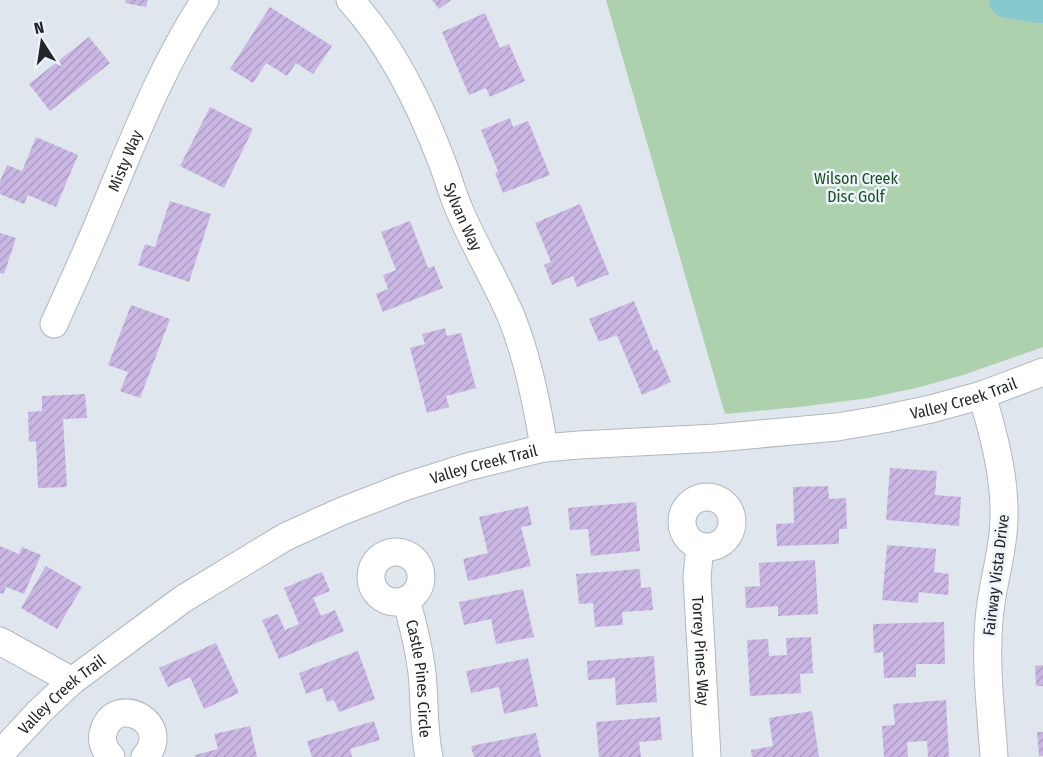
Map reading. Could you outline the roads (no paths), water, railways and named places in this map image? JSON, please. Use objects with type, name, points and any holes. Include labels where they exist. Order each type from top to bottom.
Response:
[{"type":"street","name":"Misty Way","points":[[54,324],[87,252],[159,80],[190,22],[205,0]]},
{"type":"street","name":"Sylvan Way","points":[[350,0],[362,13],[397,64],[422,114],[469,233],[511,317],[536,399],[544,448]]},
{"type":"street","name":"Valley Creek Trail","points":[[0,754],[72,681],[183,599],[285,537],[404,487],[467,467],[544,448],[716,438],[837,427],[931,409],[982,395],[1043,372]]},
{"type":"street","name":"Fairway Vista Drive","points":[[982,395],[999,464],[1004,501],[1003,534],[991,598],[988,640],[994,757]]},
{"type":"street","name":"Torrey Pines Way","points":[[700,546],[697,577],[707,757]]},
{"type":"street","name":"Castle Pines Circle","points":[[406,600],[419,653],[424,732],[429,757]]},
{"type":"street","points":[[0,641],[72,681]]},
{"type":"street","points":[[111,757],[103,745],[103,732],[110,721],[125,713],[142,717],[150,727],[153,743],[145,757]]},
{"type":"waterway","points":[[1007,0],[1043,5]]},
{"type":"park label","name":"Wilson Creek Disc Golf","points":[[856,187]]}]
